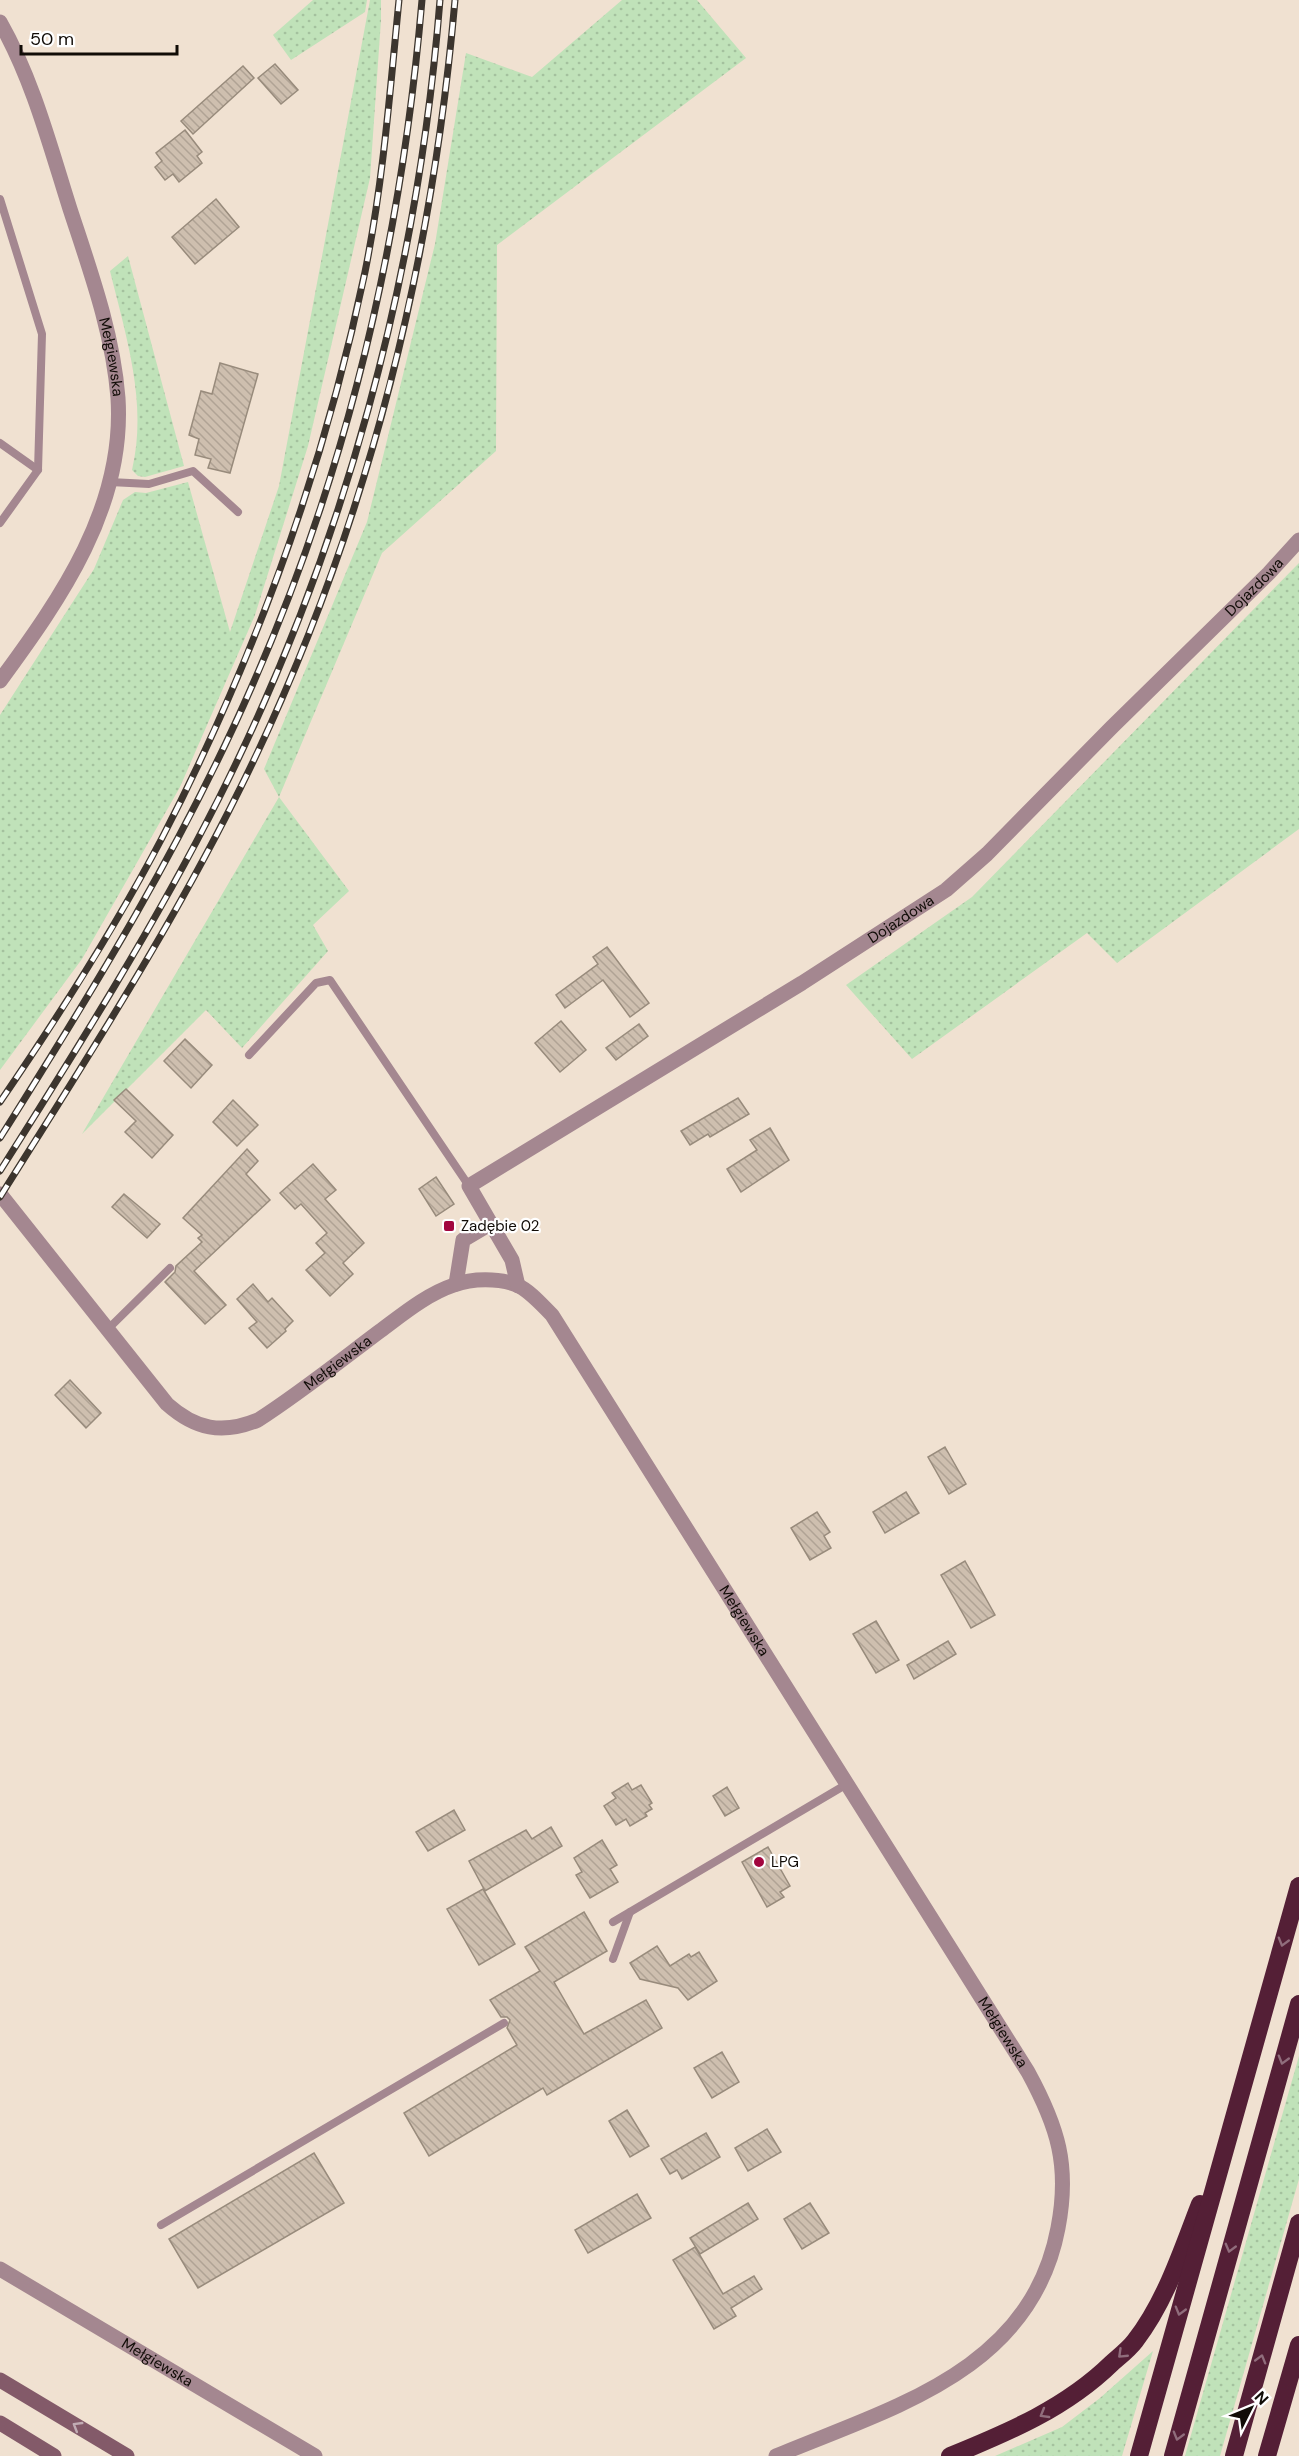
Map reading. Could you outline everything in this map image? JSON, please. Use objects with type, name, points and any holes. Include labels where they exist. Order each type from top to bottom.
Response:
[{"type":"highway","points":[[1139,2456],[1299,1886]]},
{"type":"highway","points":[[1173,2456],[1299,2004]]},
{"type":"highway","points":[[950,2456],[1026,2424],[1062,2403],[1093,2382],[1134,2342],[1150,2318],[1177,2262],[1235,2113]]},
{"type":"highway","points":[[1234,2456],[1299,2223]]},
{"type":"highway","points":[[1268,2456],[1299,2345]]},
{"type":"highway","points":[[1280,2456],[1282,2403]]},
{"type":"main road","points":[[0,2380],[127,2456]]},
{"type":"main road","points":[[0,2423],[54,2456]]},
{"type":"street","name":"Mełgiewska","points":[[0,22],[18,58],[41,116],[90,270],[115,371],[119,423],[118,444],[99,518],[75,568],[40,625],[0,681]]},
{"type":"street","name":"Dojazdowa","points":[[469,1186],[802,983],[945,890],[987,854],[1269,573],[1299,540]]},
{"type":"street","points":[[469,1186],[512,1260],[518,1286]]},
{"type":"street","name":"Mełgiewska","points":[[0,1194],[167,1404],[182,1417],[205,1427],[235,1428],[258,1420],[397,1318],[435,1293],[456,1284],[477,1280],[499,1281],[518,1286],[535,1298],[552,1315],[1028,2072],[1046,2104],[1061,2152],[1064,2184],[1056,2243],[1043,2278],[1027,2307],[992,2349],[954,2376],[926,2392],[776,2456]]},
{"type":"street","points":[[456,1284],[463,1240],[490,1224]]},
{"type":"street","name":"Mełgiewska","points":[[0,2269],[315,2456]]},
{"type":"lane","points":[[0,199],[42,334],[38,470],[0,523]]},
{"type":"lane","points":[[0,443],[38,470]]},
{"type":"lane","points":[[110,482],[149,484],[193,471],[238,512]]},
{"type":"lane","points":[[249,1056],[316,983],[330,980],[469,1186]]},
{"type":"lane","points":[[107,1330],[170,1268]]},
{"type":"lane","points":[[613,1922],[847,1784]]},
{"type":"lane","points":[[613,1959],[630,1912]]},
{"type":"lane","points":[[161,2225],[504,2023]]},
{"type":"green space","points":[[313,0],[367,0],[365,12],[291,60],[273,35]]},
{"type":"green space","points":[[370,0],[381,0],[381,20],[370,178],[308,446],[255,615],[180,787],[82,959],[0,1070],[0,715],[94,569],[123,500],[135,492],[146,493],[188,482],[230,632],[279,486]]},
{"type":"green space","points":[[622,0],[697,0],[746,58],[497,245],[496,451],[382,553],[279,797],[264,769],[367,522],[435,244],[466,53],[532,77]]},
{"type":"green space","points":[[128,256],[184,466],[145,477],[138,476],[132,470],[138,420],[136,395],[128,345],[110,271]]},
{"type":"green space","points":[[1299,563],[1299,829],[1117,963],[1087,933],[912,1059],[846,985],[972,897]]},
{"type":"green space","points":[[279,797],[349,891],[313,925],[328,951],[242,1048],[206,1010],[82,1134]]},
{"type":"green space","points":[[1299,2056],[1299,2179],[1220,2456],[1185,2456]]},
{"type":"green space","points":[[1153,2351],[1122,2456],[995,2456],[1062,2427],[1100,2398]]},
{"type":"building","points":[[275,64],[298,90],[281,104],[258,78]]},
{"type":"building","points":[[243,66],[254,78],[193,134],[181,121]]},
{"type":"building","points":[[185,130],[202,152],[197,156],[202,163],[179,182],[173,174],[165,180],[155,167],[162,161],[156,153]]},
{"type":"building","points":[[216,199],[239,227],[195,264],[172,237]]},
{"type":"building","points":[[220,363],[258,374],[230,473],[208,468],[211,459],[195,455],[199,439],[189,435],[201,391],[212,394]]},
{"type":"building","points":[[607,947],[649,1003],[630,1017],[603,980],[565,1008],[556,995],[598,964],[593,957]]},
{"type":"building","points":[[561,1021],[586,1050],[560,1072],[535,1043]]},
{"type":"building","points":[[639,1024],[648,1036],[616,1060],[606,1048]]},
{"type":"building","points":[[185,1039],[212,1065],[191,1088],[164,1061]]},
{"type":"building","points":[[126,1089],[173,1135],[152,1158],[125,1132],[136,1121],[114,1100]]},
{"type":"building","points":[[738,1098],[749,1114],[710,1137],[708,1134],[690,1145],[681,1131]]},
{"type":"building","points":[[233,1100],[258,1125],[237,1146],[213,1122]]},
{"type":"building","points":[[770,1128],[789,1160],[741,1192],[727,1169],[757,1150],[750,1140]]},
{"type":"building","points":[[247,1149],[258,1161],[246,1174],[270,1200],[194,1271],[226,1305],[205,1324],[165,1282],[175,1272],[176,1266],[202,1242],[198,1238],[202,1235],[183,1218]]},
{"type":"building","points":[[313,1164],[336,1190],[325,1199],[364,1243],[343,1263],[353,1274],[330,1296],[306,1270],[325,1253],[316,1243],[327,1233],[301,1204],[295,1209],[280,1193]]},
{"type":"building","points":[[436,1177],[454,1204],[436,1216],[419,1189]]},
{"type":"building","points":[[124,1194],[160,1224],[147,1238],[112,1207]]},
{"type":"building","points":[[253,1284],[268,1302],[272,1298],[293,1321],[285,1329],[286,1331],[267,1348],[249,1328],[257,1322],[237,1299]]},
{"type":"building","points":[[70,1380],[101,1413],[86,1428],[55,1395]]},
{"type":"building","points":[[945,1447],[966,1484],[949,1494],[928,1457]]},
{"type":"building","points":[[906,1492],[919,1513],[885,1533],[873,1512]]},
{"type":"building","points":[[817,1512],[830,1532],[824,1536],[831,1548],[810,1560],[791,1528]]},
{"type":"building","points":[[965,1561],[995,1615],[971,1628],[941,1575]]},
{"type":"building","points":[[876,1621],[899,1660],[876,1673],[853,1634]]},
{"type":"building","points":[[948,1641],[956,1654],[914,1679],[907,1665]]},
{"type":"building","points":[[628,1783],[632,1790],[641,1785],[652,1803],[649,1805],[652,1809],[645,1813],[647,1816],[630,1826],[626,1819],[616,1825],[604,1806],[616,1798],[612,1793]]},
{"type":"building","points":[[727,1787],[739,1808],[725,1816],[713,1796]]},
{"type":"building","points":[[454,1810],[465,1830],[428,1851],[416,1832]]},
{"type":"building","points":[[551,1827],[562,1846],[485,1891],[469,1861],[526,1830],[532,1839]]},
{"type":"building","points":[[602,1840],[617,1865],[610,1869],[618,1882],[590,1898],[576,1875],[582,1872],[574,1858]]},
{"type":"building","points":[[768,1847],[790,1886],[780,1892],[784,1897],[767,1907],[742,1862]]},
{"type":"building","points":[[483,1889],[515,1944],[479,1965],[447,1909]]},
{"type":"building","points":[[584,1912],[607,1951],[554,1982],[584,2034],[646,2000],[662,2028],[547,2095],[543,2088],[429,2156],[404,2113],[517,2045],[507,2028],[510,2020],[507,2017],[501,2017],[490,2000],[540,1971],[525,1947]]},
{"type":"building","points":[[657,1946],[670,1966],[689,1954],[691,1957],[699,1952],[717,1981],[688,2000],[678,1988],[640,1979],[630,1963]]},
{"type":"building","points":[[722,2052],[739,2082],[712,2098],[694,2068]]},
{"type":"building","points":[[627,2110],[649,2146],[630,2157],[609,2121]]},
{"type":"building","points":[[767,2129],[781,2152],[748,2171],[735,2148]]},
{"type":"building","points":[[706,2133],[720,2157],[682,2179],[677,2170],[670,2174],[661,2159]]},
{"type":"building","points":[[314,2153],[344,2203],[198,2288],[169,2239]]},
{"type":"building","points":[[637,2194],[651,2218],[588,2253],[575,2230]]},
{"type":"building","points":[[748,2203],[758,2219],[700,2254],[690,2238]]},
{"type":"building","points":[[810,2203],[829,2233],[802,2249],[784,2219]]},
{"type":"building","points":[[695,2247],[723,2294],[754,2276],[762,2289],[731,2308],[736,2316],[714,2329],[673,2260]]},
{"type":"railway","points":[[0,1102],[85,973],[162,838],[227,702],[283,562],[329,418],[365,272],[381,171],[399,0]]},
{"type":"railway","points":[[0,1138],[102,972],[166,860],[225,745],[286,604],[343,436],[366,350],[385,264],[400,176],[413,88],[422,0]]},
{"type":"railway","points":[[0,1171],[114,987],[194,846],[263,704],[303,608],[338,509],[368,410],[393,308],[414,206],[429,103],[440,0]]},
{"type":"railway","points":[[0,1197],[132,984],[195,875],[252,764],[293,673],[329,580],[361,486],[388,391],[411,294],[430,197],[455,0]]},
{"type":"place","name":"Zadębie 02","points":[[449,1226]]},
{"type":"place","name":"LPG","points":[[759,1862]]}]
